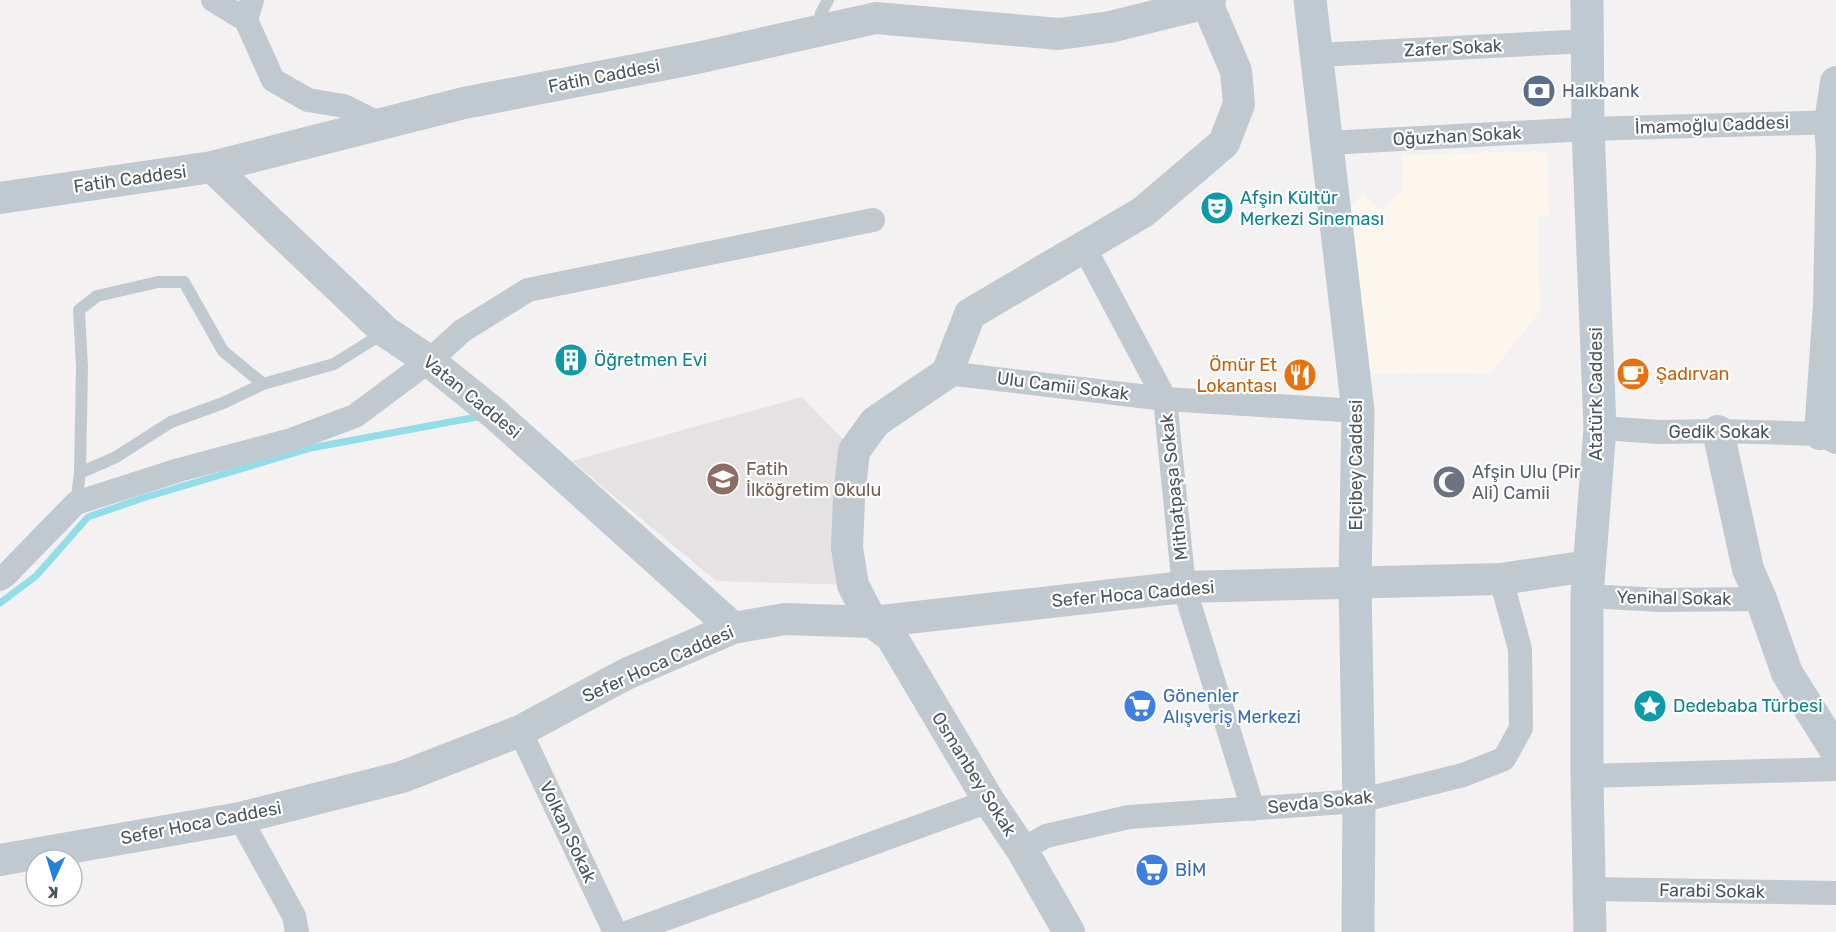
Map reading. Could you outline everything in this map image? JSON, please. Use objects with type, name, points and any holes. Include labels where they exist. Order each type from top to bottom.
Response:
[{"type":"main road","name":"Elçibey Caddesi","points":[[1310,0],[1358,411],[1355,583],[1359,801],[1358,932]]},
{"type":"main road","name":"Atatürk Caddesi","points":[[1587,0],[1588,129],[1600,428],[1587,581],[1590,932]]},
{"type":"street","points":[[213,0],[249,10],[273,80],[308,100],[344,106],[382,125]]},
{"type":"street","points":[[872,622],[853,585],[847,548],[854,452],[874,422],[947,373],[970,314],[1143,212],[1224,143],[1239,104],[1236,71],[1208,2]]},
{"type":"street","name":"Fatih Caddesi","points":[[0,198],[212,167],[464,103],[697,58],[876,18],[1059,34],[1110,27],[1208,2]]},
{"type":"street","name":"Zafer Sokak","points":[[1317,55],[1588,41]]},
{"type":"street","points":[[1828,438],[1832,154],[1836,82]]},
{"type":"street","name":"İmamoğlu Caddesi","points":[[1588,129],[1833,122]]},
{"type":"street","name":"Oğuzhan Sokak","points":[[1327,143],[1588,129]]},
{"type":"street","name":"Vatan Caddesi","points":[[212,167],[386,332],[429,361],[495,414],[733,628]]},
{"type":"street","points":[[0,579],[76,503],[179,470],[291,441],[355,416],[429,361],[462,331],[528,290],[873,220]]},
{"type":"street","name":"Mithatpaşa Sokak","points":[[1084,247],[1165,399],[1184,587],[1253,809]]},
{"type":"street","name":"Ulu Camii Sokak","points":[[947,373],[1165,399],[1358,411]]},
{"type":"street","name":"Gedik Sokak","points":[[1600,428],[1660,432],[1718,431],[1828,438]]},
{"type":"street","points":[[1718,431],[1748,569],[1787,673],[1836,752]]},
{"type":"street","name":"Sefer Hoca Caddesi","points":[[0,860],[240,818],[402,777],[520,731],[626,674],[733,628],[785,619],[872,622],[1184,587],[1501,579],[1587,581]]},
{"type":"street","name":"Sevda Sokak","points":[[1022,850],[1046,836],[1129,817],[1359,801],[1463,774],[1504,759],[1521,728],[1520,649],[1501,579]]},
{"type":"street","name":"Yenihal Sokak","points":[[1587,581],[1661,600],[1761,599]]},
{"type":"street","name":"Osmanbey Sokak","points":[[872,622],[891,636],[989,801],[1022,850],[1069,932]]},
{"type":"street","name":"Volkan Sokak","points":[[520,731],[615,932]]},
{"type":"street","points":[[1587,776],[1836,769]]},
{"type":"street","points":[[629,932],[989,801]]},
{"type":"street","points":[[240,818],[294,916],[297,932]]},
{"type":"street","name":"Farabi Sokak","points":[[1588,888],[1836,893]]},
{"type":"lane","points":[[818,31],[821,13],[828,0]]},
{"type":"lane","points":[[76,503],[80,473],[79,310],[97,296],[158,282],[184,282],[223,351],[263,384]]},
{"type":"lane","points":[[80,473],[116,457],[171,422],[223,403],[263,384],[334,364],[386,332]]},
{"type":"shaded area","points":[[1547,151],[1549,216],[1537,217],[1540,311],[1491,373],[1373,374],[1352,342],[1343,214],[1363,193],[1380,210],[1403,190],[1402,155]]},
{"type":"shaded area","name":"Fatih İlköğretim Okulu","points":[[802,397],[854,451],[853,585],[716,581],[572,461]]},
{"type":"waterway","points":[[0,603],[36,576],[88,517],[143,498],[311,448],[482,416]]},
{"type":"place","name":"Halkbank","points":[[1539,91]]},
{"type":"place","name":"Afşin Kültür Merkezi Sineması","points":[[1217,208]]},
{"type":"place","name":"Öğretmen Evi","points":[[571,360]]},
{"type":"place","name":"Şadırvan","points":[[1633,374]]},
{"type":"place","name":"Ömür Et Lokantası","points":[[1300,375]]},
{"type":"place","name":"Fatih İlköğretim Okulu","points":[[723,479]]},
{"type":"place","name":"Afşin Ulu (Pir Ali) Camii","points":[[1449,482]]},
{"type":"place","name":"Gönenler Alışveriş Merkezi","points":[[1140,706]]},
{"type":"place","name":"Dedebaba Türbesi","points":[[1650,706]]},
{"type":"place","name":"BİM","points":[[1152,870]]}]
